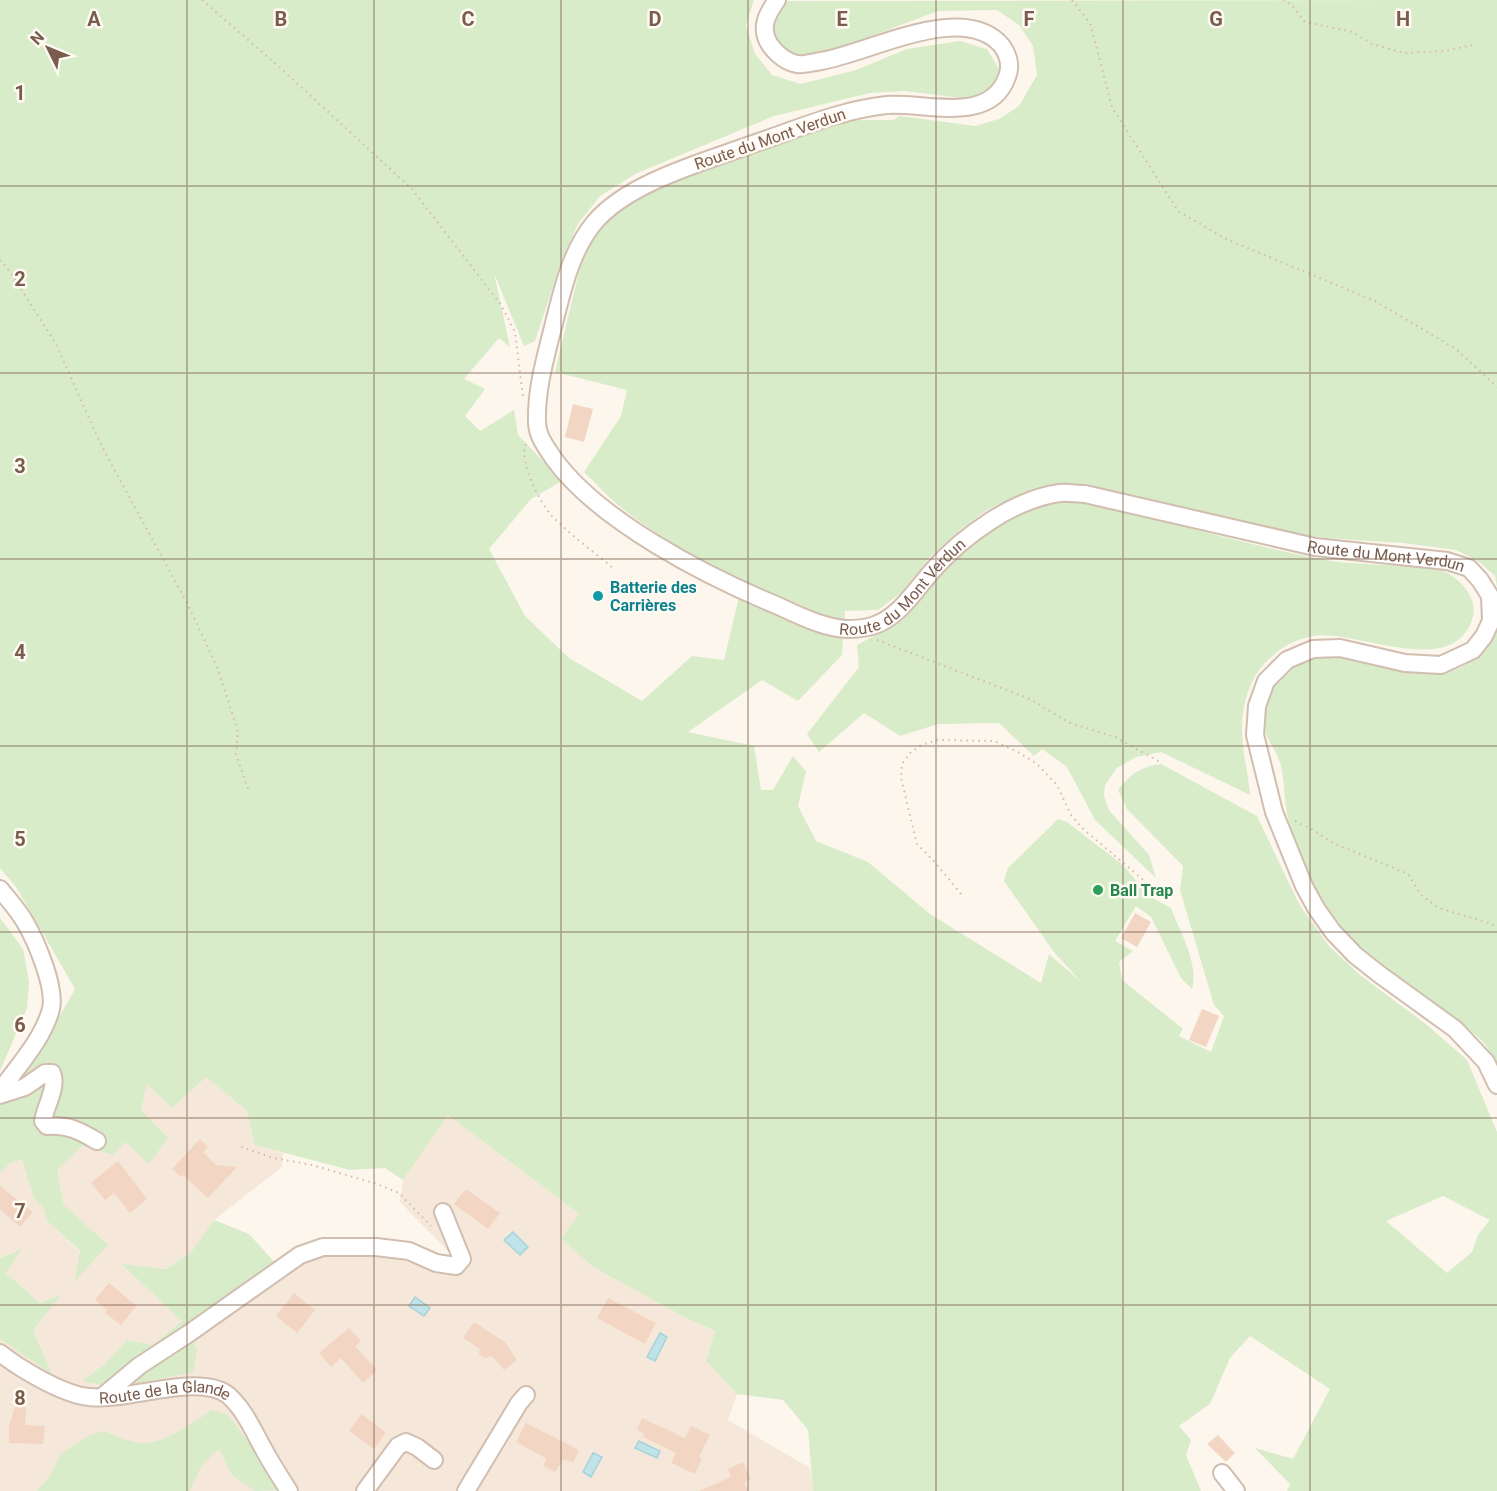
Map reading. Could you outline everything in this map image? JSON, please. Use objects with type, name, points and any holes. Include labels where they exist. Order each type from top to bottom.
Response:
[{"type":"street","name":"Route du Mont Verdun","points":[[777,0],[766,16],[764,34],[780,57],[798,64],[833,59],[919,31],[947,27],[977,28],[994,36],[1008,54],[1010,72],[1001,91],[988,102],[970,107],[890,105],[847,111],[678,171],[620,199],[595,222],[574,255],[567,276],[542,369],[537,400],[537,429],[544,445],[564,472],[601,505],[641,535],[751,595],[824,625],[848,629],[869,627],[883,622],[966,538],[1016,507],[1059,494],[1085,494],[1315,547],[1447,561],[1469,568],[1490,596],[1491,621],[1484,636],[1473,650],[1441,665],[1405,663],[1341,648],[1313,649],[1287,660],[1266,681],[1257,705],[1255,735],[1274,812],[1304,886],[1316,908],[1333,932],[1354,955],[1455,1029],[1486,1062],[1497,1085]]},
{"type":"street","points":[[0,889],[25,922],[40,954],[50,985],[51,1007],[41,1031],[0,1093]]},
{"type":"street","points":[[0,1093],[25,1087],[45,1073],[52,1073],[55,1079],[45,1110],[44,1121],[47,1126],[62,1125],[97,1141]]},
{"type":"street","points":[[102,1397],[139,1366],[300,1254],[323,1247],[376,1247],[409,1251],[436,1263],[456,1266],[462,1259],[443,1212]]},
{"type":"street","name":"Route de la Glande","points":[[3,1358],[72,1395],[92,1398],[196,1386],[211,1388],[227,1395],[245,1415],[289,1491]]},
{"type":"street","points":[[466,1491],[526,1395]]},
{"type":"street","points":[[365,1491],[398,1446],[406,1442],[434,1460]]},
{"type":"street","points":[[1222,1473],[1236,1491]]},
{"type":"path","points":[[202,0],[277,65],[412,189],[501,305],[515,332],[521,394],[525,403]]},
{"type":"path","points":[[1072,0],[1090,23],[1112,107],[1178,211],[1226,239],[1375,301],[1456,350],[1497,387]]},
{"type":"path","points":[[1283,0],[1291,4],[1305,22],[1353,32],[1372,44],[1404,52],[1445,51],[1472,45]]},
{"type":"path","points":[[0,260],[11,273],[56,344],[101,445],[201,631],[218,669],[238,732],[236,754],[249,792]]},
{"type":"path","points":[[537,429],[523,450],[525,464],[538,495],[552,516],[613,568]]},
{"type":"path","points":[[848,629],[1030,699],[1070,723],[1115,737],[1160,762]]},
{"type":"path","points":[[961,894],[917,844],[901,778],[902,764],[910,753],[921,745],[938,740],[994,741],[1037,764],[1057,785],[1071,815],[1082,828],[1155,890],[1173,892]]},
{"type":"path","points":[[1274,812],[1310,828],[1333,843],[1408,874],[1421,895],[1439,908],[1497,927]]},
{"type":"path","points":[[241,1147],[274,1158],[312,1165],[377,1184],[399,1193],[434,1229]]},
{"type":"shaded area","points":[[206,1077],[247,1111],[255,1145],[283,1153],[282,1167],[214,1220],[191,1252],[165,1269],[122,1265],[182,1321],[152,1345],[127,1340],[105,1364],[83,1381],[101,1385],[314,1242],[446,1260],[452,1255],[400,1202],[403,1180],[448,1115],[579,1214],[561,1239],[593,1267],[686,1318],[715,1331],[706,1361],[737,1394],[728,1420],[810,1468],[813,1491],[0,1491],[0,1339],[52,1373],[33,1330],[61,1294],[40,1303],[6,1273],[21,1250],[0,1258],[0,1173],[12,1162],[22,1160],[34,1199],[44,1209],[47,1221],[80,1252],[74,1281],[107,1245],[64,1205],[57,1170],[82,1146],[113,1155],[125,1142],[149,1163],[141,1110],[147,1083]]},
{"type":"green space","points":[[0,0],[754,0],[746,25],[755,54],[772,75],[801,84],[856,70],[907,49],[960,41],[987,49],[999,69],[995,85],[981,95],[961,98],[905,91],[870,93],[774,116],[635,174],[600,196],[578,224],[562,259],[535,341],[524,346],[494,273],[510,347],[499,338],[464,379],[485,389],[465,416],[480,431],[514,410],[518,435],[562,481],[531,499],[489,549],[525,616],[569,658],[642,701],[692,656],[724,660],[743,580],[647,527],[618,505],[584,472],[621,416],[627,390],[555,372],[582,259],[600,227],[629,201],[711,167],[850,120],[894,120],[900,116],[975,126],[999,119],[1019,106],[1037,75],[1033,46],[1019,25],[997,10],[938,11],[837,49],[799,58],[783,52],[770,34],[772,18],[786,1],[1497,0],[1497,587],[1495,576],[1478,561],[1456,550],[1272,531],[1054,487],[1016,497],[987,510],[961,529],[929,558],[902,592],[878,610],[845,611],[842,655],[798,701],[762,680],[688,732],[754,746],[761,790],[773,790],[793,756],[806,771],[798,806],[816,841],[868,862],[930,914],[1041,983],[1049,954],[1081,982],[1054,952],[1004,881],[1008,868],[1058,819],[1067,822],[1123,865],[1156,900],[1171,908],[1191,958],[1192,989],[1181,978],[1151,917],[1136,906],[1115,941],[1133,951],[1119,962],[1122,980],[1183,1029],[1179,1036],[1211,1052],[1224,1016],[1214,1005],[1180,890],[1183,866],[1127,809],[1118,790],[1137,772],[1161,764],[1257,816],[1299,904],[1329,946],[1360,975],[1427,1025],[1467,1060],[1497,1132],[1497,1491],[1287,1491],[1290,1484],[1255,1448],[1293,1459],[1330,1389],[1250,1336],[1230,1358],[1210,1404],[1179,1426],[1191,1440],[1186,1455],[1201,1491],[813,1491],[808,1430],[783,1400],[737,1394],[706,1361],[715,1331],[686,1318],[593,1267],[561,1239],[579,1214],[448,1115],[403,1180],[385,1168],[350,1170],[255,1145],[247,1111],[206,1077],[172,1108],[147,1084],[141,1110],[168,1138],[149,1164],[125,1142],[113,1155],[82,1146],[57,1170],[64,1205],[108,1245],[74,1282],[80,1251],[47,1221],[44,1209],[34,1199],[22,1160],[12,1162],[0,1173],[0,1101],[40,1047],[75,989],[16,887],[0,868]],"holes":[[[1443,1196],[1490,1220],[1478,1235],[1472,1252],[1447,1273],[1386,1221]]]},
{"type":"green space","points":[[1058,502],[1088,502],[1292,553],[1333,561],[1440,570],[1455,578],[1466,589],[1473,602],[1473,616],[1463,636],[1447,646],[1426,649],[1403,648],[1332,636],[1313,636],[1293,642],[1276,653],[1260,668],[1248,692],[1242,719],[1250,795],[1161,752],[1136,757],[1117,768],[1105,785],[1104,796],[1109,810],[1149,855],[1156,878],[1095,820],[1067,767],[1042,749],[1034,756],[999,723],[938,724],[900,736],[864,713],[819,752],[807,734],[859,667],[857,645],[896,624],[971,542],[1024,511]]},
{"type":"green space","points":[[1497,626],[1497,1066],[1479,1038],[1379,963],[1347,933],[1332,914],[1297,850],[1290,828],[1280,762],[1265,732],[1264,717],[1269,692],[1274,685],[1285,674],[1306,661],[1330,657],[1406,671],[1430,673],[1454,670],[1475,658],[1487,647]]},
{"type":"green space","points":[[0,918],[23,949],[29,981],[27,1008],[0,1071]]},
{"type":"green space","points":[[214,1220],[249,1234],[275,1263],[185,1330],[197,1349],[193,1372],[135,1384],[124,1370],[101,1385],[82,1381],[105,1364],[127,1340],[152,1345],[182,1321],[121,1264],[166,1269],[191,1252]]},
{"type":"green space","points":[[22,1249],[6,1273],[40,1303],[62,1294],[33,1330],[52,1374],[0,1339],[0,1258]]},
{"type":"green space","points":[[212,1410],[228,1415],[253,1448],[279,1490],[255,1491],[232,1475],[219,1449],[201,1466],[190,1491],[37,1491],[50,1476],[60,1455],[88,1436],[103,1431],[132,1441],[149,1443],[174,1434]]},
{"type":"water","points":[[513,1232],[528,1247],[520,1255],[504,1240]]},
{"type":"water","points":[[415,1297],[430,1308],[424,1316],[409,1306]]},
{"type":"water","points":[[660,1333],[667,1337],[655,1361],[647,1357]]},
{"type":"water","points":[[639,1441],[660,1451],[657,1458],[635,1448]]},
{"type":"water","points":[[593,1453],[602,1457],[591,1477],[583,1472]]},
{"type":"building","points":[[573,404],[593,409],[584,442],[565,437]]},
{"type":"building","points":[[1135,913],[1151,922],[1137,947],[1121,938]]},
{"type":"building","points":[[1202,1009],[1219,1016],[1206,1047],[1189,1040]]},
{"type":"building","points":[[200,1139],[208,1147],[203,1152],[216,1165],[237,1167],[208,1198],[183,1175],[181,1177],[172,1169]]},
{"type":"building","points":[[118,1161],[147,1199],[130,1213],[114,1193],[105,1200],[91,1183]]},
{"type":"building","points":[[0,1186],[33,1212],[20,1227],[0,1209]]},
{"type":"building","points":[[466,1189],[500,1213],[488,1229],[454,1204]]},
{"type":"building","points":[[109,1283],[136,1306],[121,1325],[105,1313],[107,1310],[95,1300]]},
{"type":"building","points":[[294,1293],[315,1310],[297,1333],[276,1316]]},
{"type":"building","points":[[608,1298],[656,1323],[645,1344],[597,1318]]},
{"type":"building","points":[[474,1322],[505,1342],[517,1360],[504,1370],[492,1356],[485,1358],[479,1355],[480,1349],[463,1338]]},
{"type":"building","points":[[349,1328],[361,1341],[355,1346],[377,1370],[363,1383],[341,1358],[331,1367],[319,1353]]},
{"type":"building","points":[[15,1407],[26,1407],[25,1425],[45,1426],[43,1444],[9,1443],[9,1426]]},
{"type":"building","points":[[361,1414],[386,1432],[374,1449],[349,1431]]},
{"type":"building","points":[[642,1418],[685,1438],[691,1426],[710,1435],[699,1457],[702,1459],[695,1474],[671,1463],[676,1453],[643,1437],[645,1434],[637,1430]]},
{"type":"building","points":[[526,1423],[579,1450],[573,1463],[564,1459],[555,1472],[543,1466],[547,1459],[516,1442]]},
{"type":"building","points":[[1218,1435],[1235,1453],[1226,1462],[1207,1444]]},
{"type":"building","points":[[743,1462],[751,1479],[744,1482],[748,1491],[699,1491],[731,1477],[728,1469]]},
{"type":"place","name":"Batterie des Carrières","points":[[598,596]]},
{"type":"place","name":"Ball Trap","points":[[1098,890]]}]
